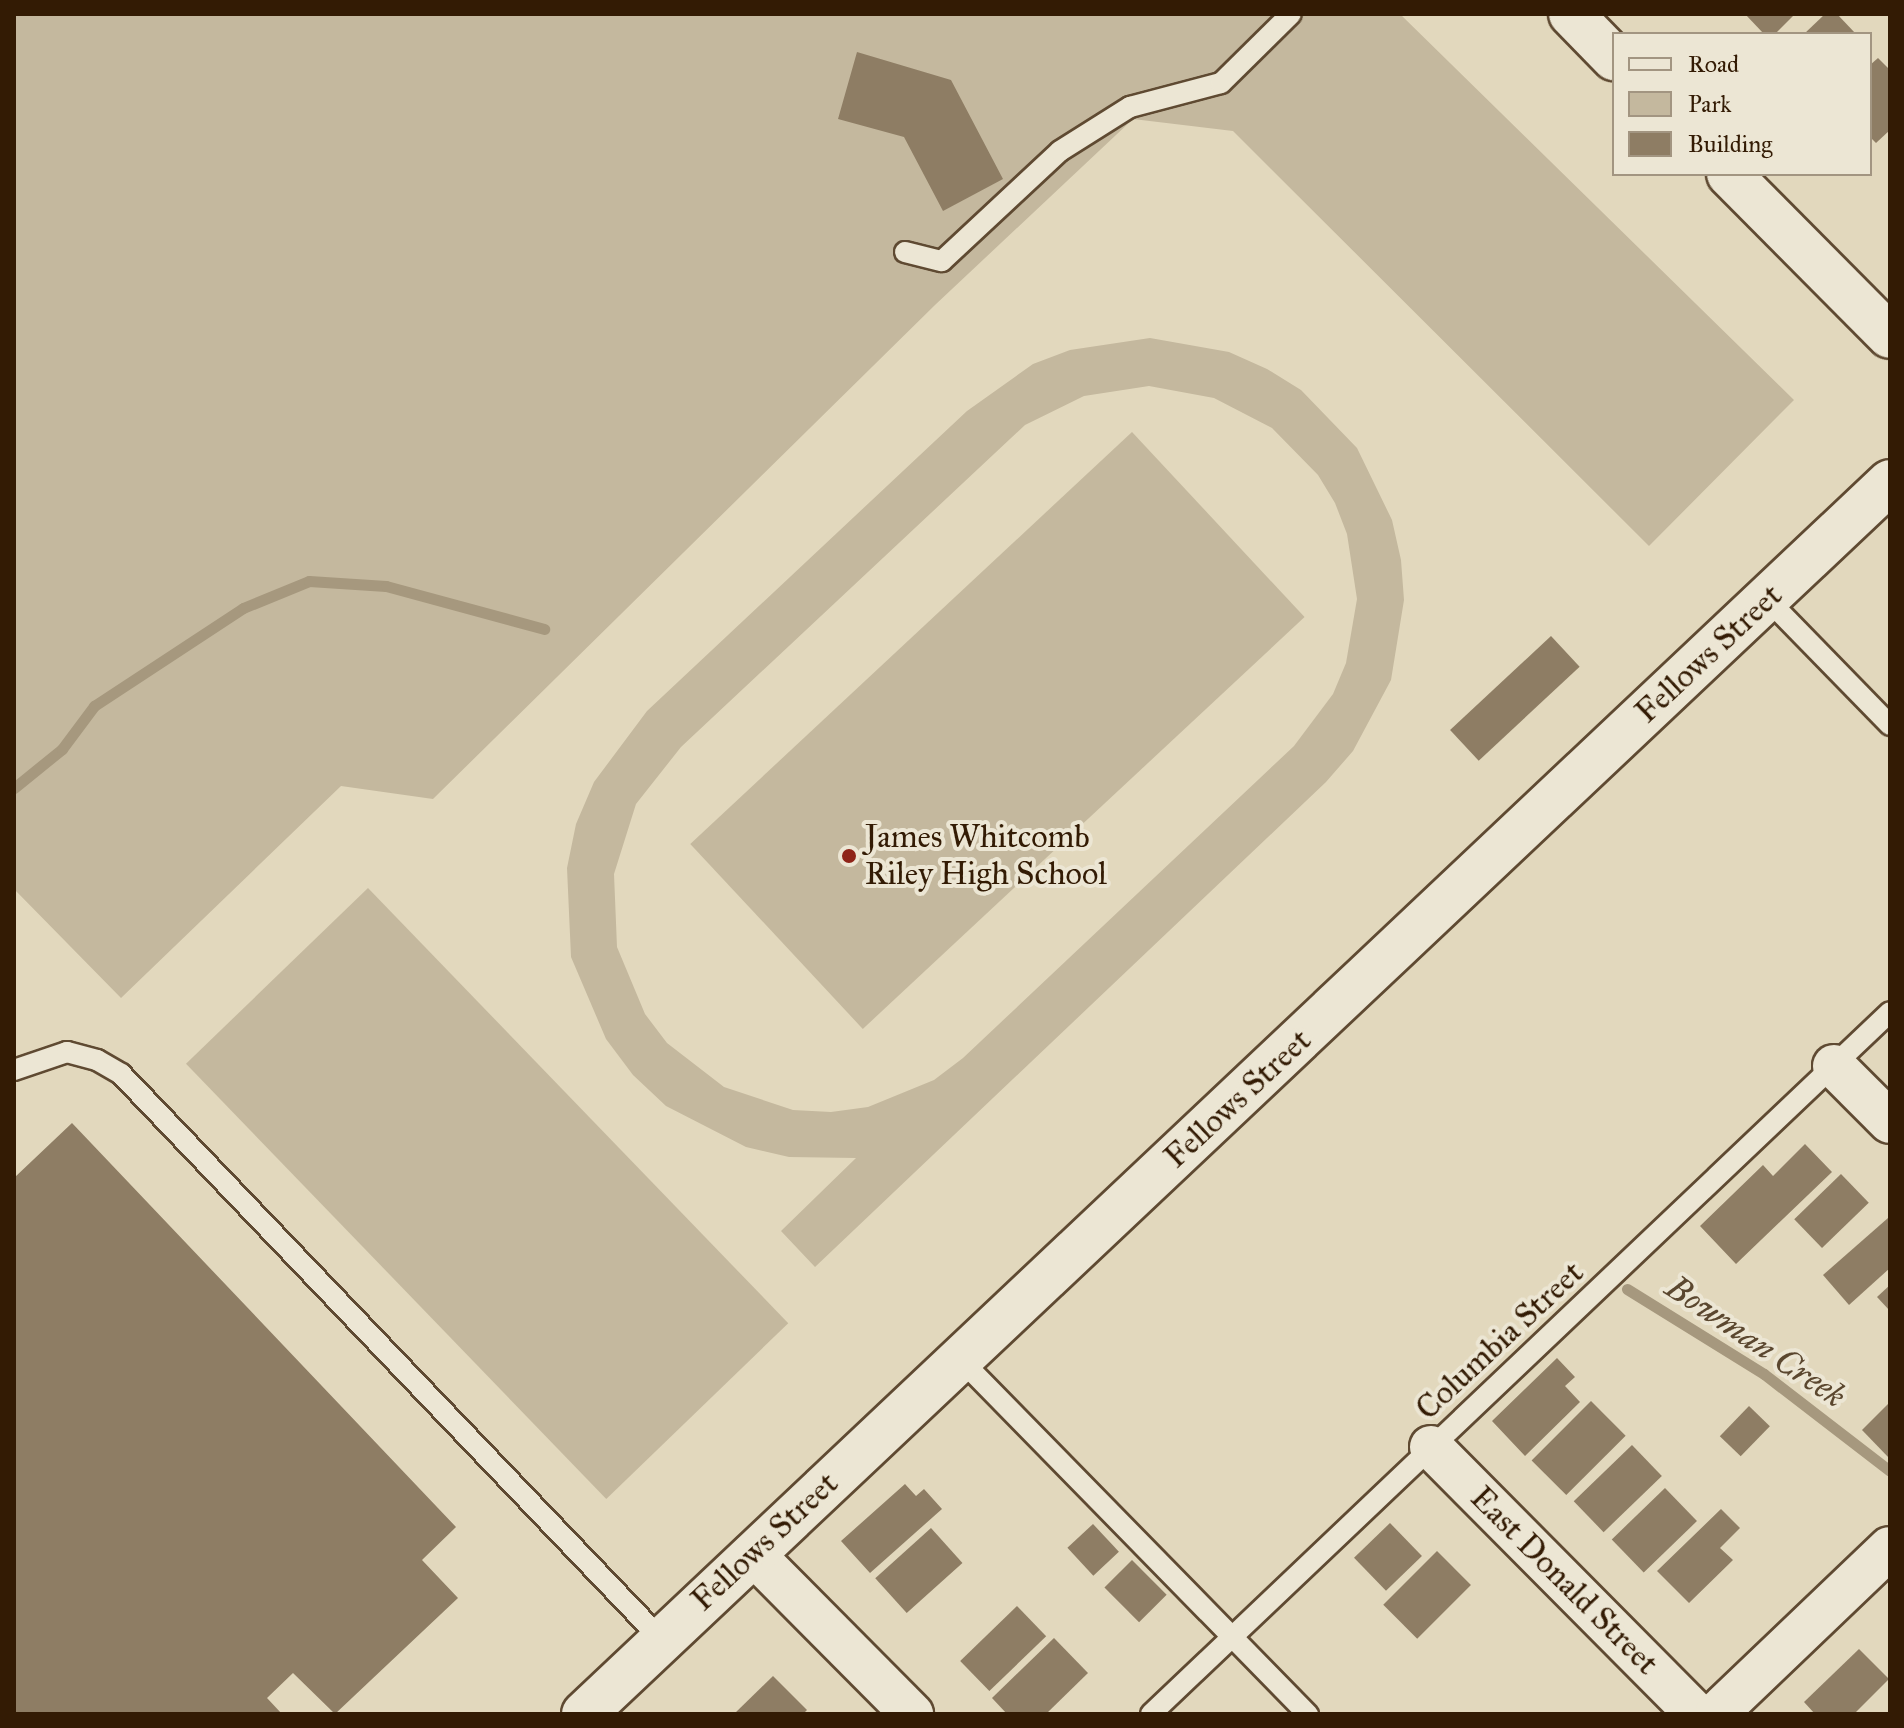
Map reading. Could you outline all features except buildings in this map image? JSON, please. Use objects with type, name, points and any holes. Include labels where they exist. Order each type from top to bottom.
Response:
[{"type":"street","points":[[1571,14],[1612,56]]},
{"type":"street","points":[[1731,176],[1890,336]]},
{"type":"street","name":"Fellows Street","points":[[584,1714],[1890,482]]},
{"type":"street","points":[[1834,1066],[1890,1122]]},
{"type":"street","name":"East Donald Street","points":[[1431,1447],[1696,1714]]},
{"type":"street","points":[[1716,1714],[1890,1548]]},
{"type":"street","points":[[753,1554],[912,1714]]},
{"type":"lane","points":[[905,252],[942,261],[1060,151],[1130,107],[1221,83],[1291,14]]},
{"type":"lane","points":[[1767,599],[1890,725]]},
{"type":"lane","name":"Columbia Street","points":[[1151,1714],[1890,1012]]},
{"type":"lane","points":[[14,1070],[67,1052],[97,1060],[121,1074],[661,1639]]},
{"type":"lane","points":[[961,1360],[1308,1714]]},
{"type":"green space","points":[[14,14],[1400,14],[1794,400],[1649,546],[1233,131],[1133,119],[935,305],[433,799],[341,786],[121,998],[14,889]]},
{"type":"green space","points":[[1150,338],[1229,352],[1267,369],[1301,390],[1357,448],[1392,520],[1401,560],[1404,600],[1391,680],[1353,751],[1326,782],[815,1267],[781,1231],[856,1158],[789,1157],[746,1147],[666,1106],[633,1075],[606,1039],[571,957],[567,868],[576,824],[594,782],[647,711],[967,411],[1033,364],[1070,350]],"holes":[[[1149,386],[1214,398],[1272,428],[1318,475],[1335,503],[1347,534],[1357,599],[1346,663],[1333,694],[1294,746],[963,1058],[934,1080],[868,1107],[831,1112],[793,1110],[724,1087],[667,1043],[645,1014],[617,947],[614,874],[636,804],[681,747],[1025,425],[1084,396]]]},
{"type":"green space","points":[[1132,432],[1305,617],[863,1029],[690,844]]},
{"type":"green space","points":[[368,888],[788,1323],[606,1499],[186,1064]]},
{"type":"waterway","name":"Bowman Creek","points":[[14,788],[62,749],[94,706],[243,608],[309,581],[386,586],[544,629]]},
{"type":"waterway","name":"Bowman Creek","points":[[1627,1289],[1764,1374],[1890,1471]]},
{"type":"place","name":"James Whitcomb Riley High School","points":[[849,856]]}]
